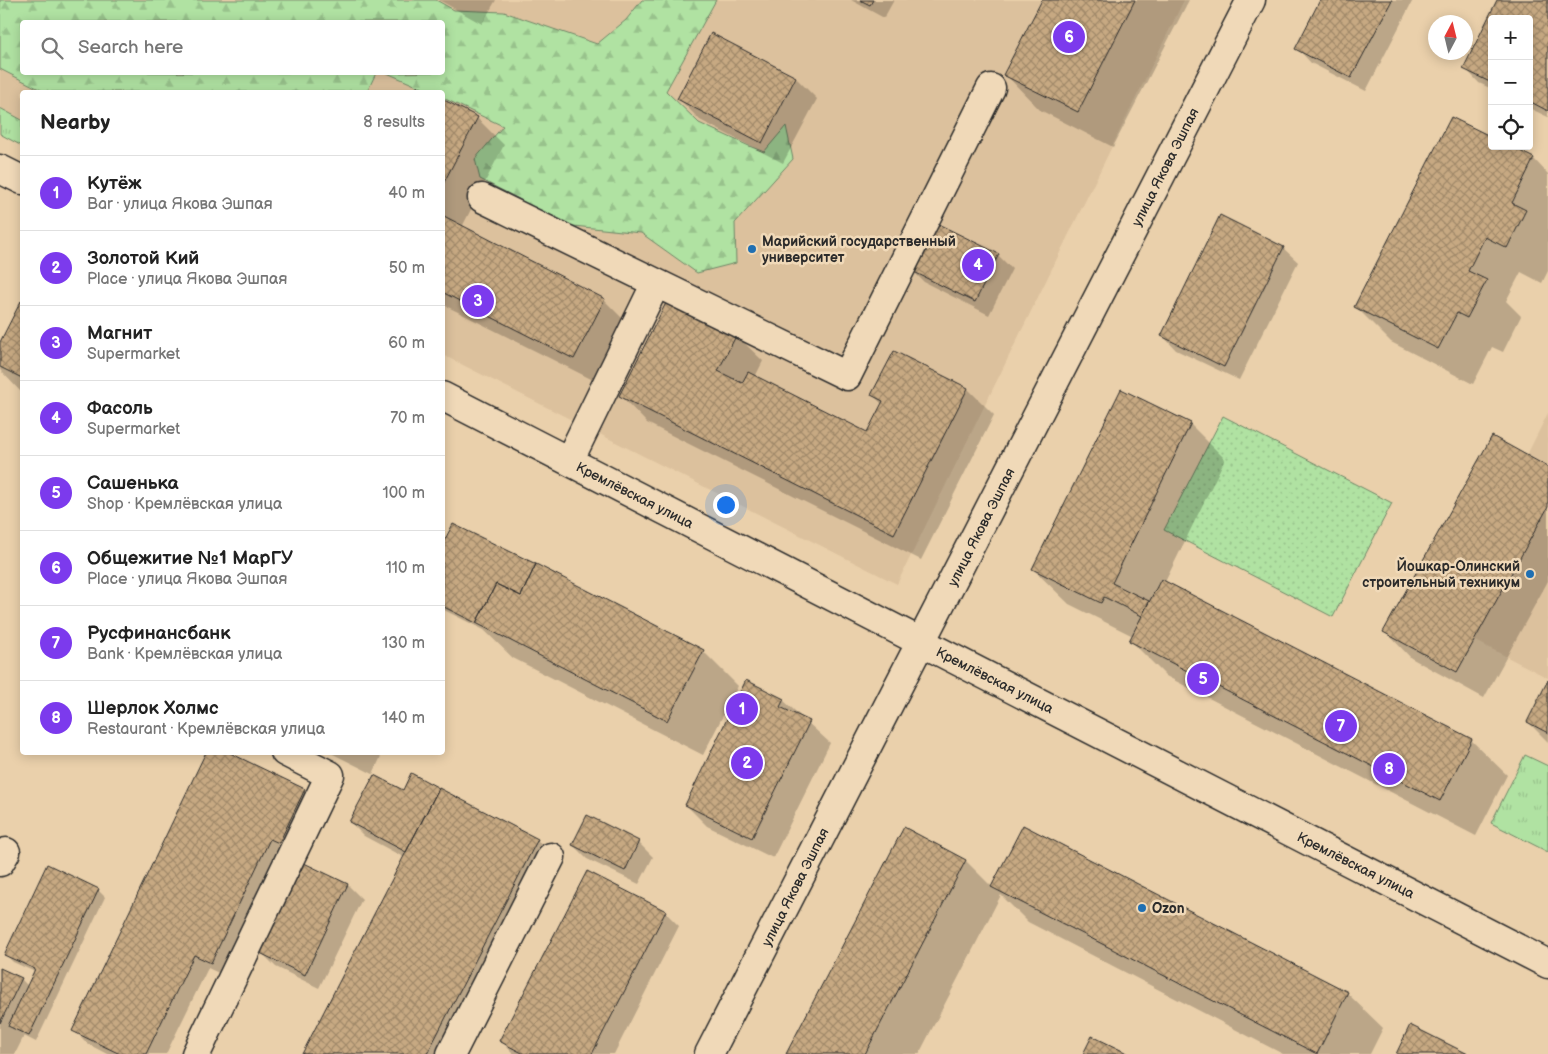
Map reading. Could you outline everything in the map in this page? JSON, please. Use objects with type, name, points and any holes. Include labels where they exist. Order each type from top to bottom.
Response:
[{"type":"street","name":"улица Якова Эшпая","points":[[709,1054],[1251,0]]},
{"type":"street","points":[[482,198],[848,376],[991,88]]},
{"type":"street","points":[[0,169],[20,179]]},
{"type":"street","points":[[569,461],[656,283]]},
{"type":"street","name":"Кремлёвская улица","points":[[445,398],[1548,964]]},
{"type":"street","points":[[196,1054],[330,775],[291,755]]},
{"type":"street","points":[[451,1054],[551,858]]},
{"type":"shaded area","name":"Марийский государственный университет","points":[[0,0],[1184,0],[897,584],[445,356],[445,90],[20,90],[20,142],[0,132]]},
{"type":"shaded area","points":[[1548,413],[1548,467],[1527,455]]},
{"type":"shaded area","name":"Йошкар-Олинский строительный техникум","points":[[1548,507],[1548,678],[1474,640]]},
{"type":"green space","points":[[0,0],[436,0],[454,10],[504,12],[597,44],[626,20],[642,0],[716,0],[666,91],[699,123],[764,152],[786,126],[793,159],[735,223],[736,263],[697,273],[641,233],[554,224],[519,199],[480,179],[475,159],[503,126],[445,99],[445,90],[426,90],[392,75],[445,75],[445,20],[20,20],[20,75],[375,75],[368,90],[41,90],[0,69]]},
{"type":"green space","points":[[0,108],[20,119],[20,145],[0,134]]},
{"type":"green space","points":[[1223,416],[1392,503],[1333,617],[1164,530]]},
{"type":"green space","points":[[1525,755],[1548,766],[1548,852],[1491,823]]},
{"type":"building","points":[[860,0],[873,0],[870,5]]},
{"type":"building","points":[[1042,0],[1135,0],[1078,112],[1003,75]]},
{"type":"building","points":[[1320,0],[1392,0],[1351,78],[1295,49]]},
{"type":"building","points":[[1497,0],[1548,0],[1548,111],[1533,103],[1533,15],[1490,15]]},
{"type":"building","points":[[1488,18],[1488,81],[1463,69],[1467,60],[1473,60],[1473,49]]},
{"type":"building","points":[[711,33],[796,77],[762,143],[677,99]]},
{"type":"building","points":[[417,86],[426,90],[415,90]]},
{"type":"building","points":[[445,100],[478,117],[445,180]]},
{"type":"building","points":[[1451,117],[1488,135],[1488,150],[1518,150],[1534,158],[1512,203],[1526,210],[1507,248],[1485,237],[1468,271],[1487,280],[1467,318],[1457,313],[1438,349],[1354,307]]},
{"type":"building","points":[[1220,215],[1284,247],[1224,367],[1161,336]]},
{"type":"building","points":[[445,217],[605,299],[574,359],[445,294]]},
{"type":"building","points":[[932,221],[999,254],[975,302],[908,269]]},
{"type":"building","points":[[668,299],[737,334],[718,371],[742,383],[748,372],[867,432],[883,401],[871,395],[894,351],[968,388],[894,534],[619,396]]},
{"type":"building","points":[[20,303],[20,377],[0,367],[0,342]]},
{"type":"building","points":[[1121,389],[1191,423],[1112,583],[1149,601],[1142,616],[1104,597],[1101,603],[1032,569]]},
{"type":"building","points":[[1492,436],[1548,467],[1548,507],[1457,672],[1383,632]]},
{"type":"building","points":[[453,524],[536,564],[521,596],[496,584],[476,623],[445,608],[445,539]]},
{"type":"building","points":[[536,564],[704,650],[667,721],[476,623],[496,584],[521,596]]},
{"type":"building","points":[[1161,579],[1472,739],[1440,801],[1129,641]]},
{"type":"building","points":[[746,680],[784,699],[780,707],[810,721],[752,838],[685,805]]},
{"type":"building","points":[[1548,680],[1548,733],[1527,722]]},
{"type":"building","points":[[205,755],[234,755],[305,789],[279,843],[270,839],[211,963],[194,955],[146,1054],[120,1054],[72,1031]]},
{"type":"building","points":[[411,773],[439,788],[406,852],[349,822],[374,775],[403,790]]},
{"type":"building","points":[[439,788],[538,839],[427,1054],[302,1054]]},
{"type":"building","points":[[587,815],[639,841],[625,871],[572,845]]},
{"type":"building","points":[[1023,825],[1348,992],[1317,1054],[991,887]]},
{"type":"building","points":[[904,827],[966,860],[865,1054],[786,1054]]},
{"type":"building","points":[[304,863],[348,884],[305,975],[260,953]]},
{"type":"building","points":[[47,864],[99,889],[29,1036],[8,1026],[35,969],[4,955]]},
{"type":"building","points":[[587,871],[666,911],[592,1054],[524,1054],[499,1041]]},
{"type":"building","points":[[0,968],[22,978],[0,1023]]},
{"type":"building","points":[[1410,1025],[1468,1054],[1396,1054]]},
{"type":"building","points":[[1092,1036],[1129,1054],[1083,1054]]},
{"type":"place","name":"Общежитие №1 МарГУ","points":[[1069,37]]},
{"type":"place","name":"Марийский государственный университет","points":[[752,249]]},
{"type":"place","name":"Фасоль","points":[[978,265]]},
{"type":"place","name":"Магнит","points":[[478,301]]},
{"type":"place","name":"Йошкар-Олинский строительный техникум","points":[[1530,574]]},
{"type":"place","name":"Сашенька","points":[[1203,679]]},
{"type":"place","name":"Кутёж","points":[[742,709]]},
{"type":"place","name":"Русфинансбанк","points":[[1341,726]]},
{"type":"place","name":"Золотой Кий","points":[[747,763]]},
{"type":"place","name":"Шерлок Холмс","points":[[1389,769]]},
{"type":"place","name":"Ozon","points":[[1142,908]]}]
